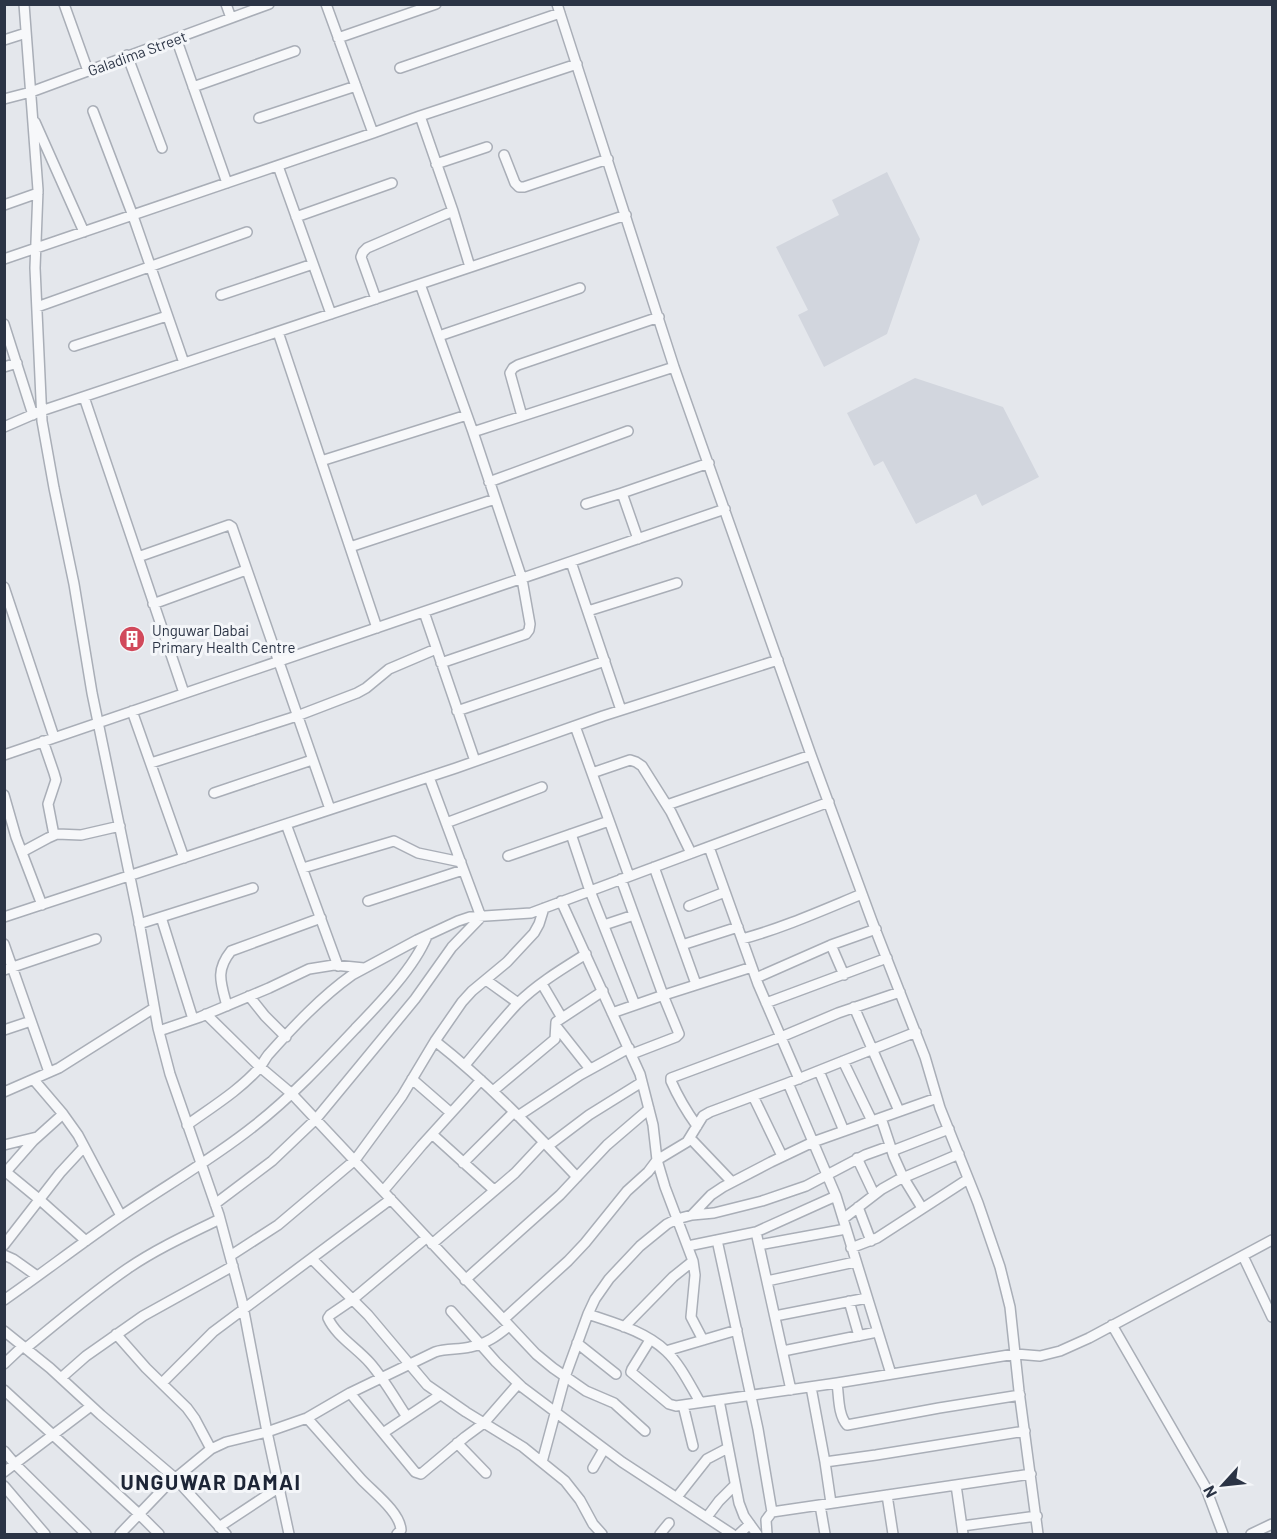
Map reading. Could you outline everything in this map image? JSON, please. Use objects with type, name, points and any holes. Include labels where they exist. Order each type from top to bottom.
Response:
[{"type":"street","points":[[24,4],[38,193],[35,248],[37,413]]},
{"type":"street","points":[[64,4],[87,71]]},
{"type":"street","points":[[226,4],[231,18]]},
{"type":"street","name":"Galadima Street","points":[[4,99],[31,92],[268,4]]},
{"type":"street","points":[[326,4],[373,134]]},
{"type":"street","points":[[338,38],[424,6],[436,4]]},
{"type":"street","points":[[400,68],[559,9],[674,367],[862,894],[926,1057],[937,1098],[1000,1267],[1010,1307],[1038,1534]]},
{"type":"street","points":[[4,40],[26,33]]},
{"type":"street","points":[[176,38],[227,183]]},
{"type":"street","points":[[193,87],[295,51]]},
{"type":"street","points":[[127,56],[162,148]]},
{"type":"street","points":[[4,259],[577,64]]},
{"type":"street","points":[[259,118],[356,86]]},
{"type":"street","points":[[93,111],[133,216],[184,363]]},
{"type":"street","points":[[33,116],[84,232]]},
{"type":"street","points":[[420,116],[471,267]]},
{"type":"street","points":[[436,164],[487,147]]},
{"type":"street","points":[[504,155],[515,183],[519,187],[608,159]]},
{"type":"street","points":[[278,166],[331,314]]},
{"type":"street","points":[[296,217],[392,183]]},
{"type":"street","points":[[4,205],[38,193]]},
{"type":"street","points":[[376,299],[361,257],[363,252],[367,248],[453,211]]},
{"type":"street","points":[[4,427],[84,397],[627,215]]},
{"type":"street","points":[[37,307],[247,232]]},
{"type":"street","points":[[221,295],[313,264]]},
{"type":"street","points":[[420,284],[522,579],[530,624],[526,634],[441,663]]},
{"type":"street","points":[[439,336],[580,288]]},
{"type":"street","points":[[74,346],[167,315]]},
{"type":"street","points":[[522,416],[510,373],[513,368],[659,317]]},
{"type":"street","points":[[4,324],[37,413],[74,585],[87,668],[159,1031],[170,1074],[215,1203],[232,1261],[289,1534]]},
{"type":"street","points":[[278,332],[377,628]]},
{"type":"street","points":[[4,367],[17,363]]},
{"type":"street","points":[[473,432],[674,367]]},
{"type":"street","points":[[84,397],[184,693]]},
{"type":"street","points":[[321,461],[467,415]]},
{"type":"street","points":[[489,482],[628,431]]},
{"type":"street","points":[[586,504],[709,463]]},
{"type":"street","points":[[622,493],[638,539]]},
{"type":"street","points":[[350,547],[495,499]]},
{"type":"street","points":[[4,755],[725,509]]},
{"type":"street","points":[[138,557],[229,525],[232,527],[330,809]]},
{"type":"street","points":[[571,562],[621,710]]},
{"type":"street","points":[[153,604],[246,570]]},
{"type":"street","points":[[588,611],[677,583]]},
{"type":"street","points":[[4,587],[54,737]]},
{"type":"street","points":[[424,612],[474,761]]},
{"type":"street","points":[[151,763],[297,716],[366,688],[389,669],[436,649]]},
{"type":"street","points":[[4,917],[429,777],[621,710],[778,660]]},
{"type":"street","points":[[457,711],[605,662]]},
{"type":"street","points":[[132,711],[184,858]]},
{"type":"street","points":[[463,1163],[516,1114],[590,1069],[630,1051],[678,1035],[634,915],[609,821],[574,726]]},
{"type":"street","points":[[43,741],[56,780],[48,804],[54,835]]},
{"type":"street","points":[[667,805],[812,754]]},
{"type":"street","points":[[214,794],[312,760]]},
{"type":"street","points":[[592,773],[630,760],[642,766],[667,805],[691,853]]},
{"type":"street","points":[[429,777],[481,917]]},
{"type":"street","points":[[446,823],[542,788]]},
{"type":"street","points":[[4,795],[42,905]]},
{"type":"street","points":[[187,1125],[233,1092],[343,981],[427,936],[471,917],[531,913],[829,802]]},
{"type":"street","points":[[508,856],[609,821]]},
{"type":"street","points":[[286,824],[338,966]]},
{"type":"street","points":[[22,852],[54,835],[81,835],[120,826]]},
{"type":"street","points":[[571,834],[590,891],[635,1005]]},
{"type":"street","points":[[303,868],[394,841],[418,853],[462,866]]},
{"type":"street","points":[[709,847],[756,978],[799,1079]]},
{"type":"street","points":[[368,901],[462,866]]},
{"type":"street","points":[[654,867],[696,984]]},
{"type":"street","points":[[139,924],[253,888]]},
{"type":"street","points":[[689,906],[725,892]]},
{"type":"street","points":[[742,939],[791,923],[862,894]]},
{"type":"street","points":[[561,902],[642,1082],[653,1125],[657,1160],[693,1261],[695,1275],[690,1310],[691,1317],[703,1340]]},
{"type":"street","points":[[61,1378],[86,1356],[142,1316],[232,1261],[278,1226],[355,1160],[402,1096],[462,1002],[472,990],[507,962],[534,933],[544,908]]},
{"type":"street","points":[[604,925],[634,915]]},
{"type":"street","points":[[161,917],[193,1019]]},
{"type":"street","points":[[215,1203],[272,1161],[316,1119],[415,999],[452,947],[481,917]]},
{"type":"street","points":[[227,1006],[220,970],[231,951],[321,918]]},
{"type":"street","points":[[682,945],[738,927]]},
{"type":"street","points":[[756,978],[831,945],[876,929]]},
{"type":"street","points":[[4,1300],[253,1127],[292,1094],[387,994],[418,955],[427,936]]},
{"type":"street","points":[[8,969],[96,939]]},
{"type":"street","points":[[4,945],[8,969],[32,1021],[50,1072]]},
{"type":"street","points":[[831,945],[844,975]]},
{"type":"street","points":[[465,1065],[518,1004],[561,969],[585,954]]},
{"type":"street","points":[[766,1003],[887,958]]},
{"type":"street","points":[[159,1031],[227,1006],[309,969],[320,966],[364,968]]},
{"type":"street","points":[[612,1013],[752,967]]},
{"type":"street","points":[[486,980],[518,1004]]},
{"type":"street","points":[[542,984],[558,1021],[590,1069]]},
{"type":"street","points":[[493,1091],[555,1039],[558,1021],[603,991]]},
{"type":"street","points":[[698,1126],[679,1098],[671,1078],[781,1037],[827,1017],[900,992]]},
{"type":"street","points":[[249,996],[260,1011],[286,1037]]},
{"type":"street","points":[[854,1007],[898,1111]]},
{"type":"street","points":[[4,1092],[50,1072],[154,1008]]},
{"type":"street","points":[[206,1014],[292,1094],[536,1354],[591,1394],[614,1403],[645,1431]]},
{"type":"street","points":[[4,1030],[32,1021]]},
{"type":"street","points":[[120,1534],[175,1478],[211,1449],[226,1442],[267,1432],[307,1418],[350,1393],[442,1350],[469,1348],[494,1339],[585,1243],[627,1191],[648,1172],[657,1160],[687,1142],[703,1116],[916,1032]]},
{"type":"street","points":[[435,1041],[493,1091],[577,1177]]},
{"type":"street","points":[[843,1061],[877,1119],[903,1177],[922,1208]]},
{"type":"street","points":[[819,1071],[844,1131]]},
{"type":"street","points":[[412,1079],[451,1113]]},
{"type":"street","points":[[34,1080],[63,1114],[122,1216]]},
{"type":"street","points":[[384,1191],[481,1080]]},
{"type":"street","points":[[407,1417],[371,1364],[329,1322],[330,1315],[494,1190],[546,1144],[642,1082]]},
{"type":"street","points":[[788,1083],[836,1196],[891,1374]]},
{"type":"street","points":[[753,1096],[782,1156]]},
{"type":"street","points":[[692,1215],[711,1195],[782,1156],[813,1142],[937,1098]]},
{"type":"street","points":[[465,1280],[560,1195],[607,1145],[649,1109]]},
{"type":"street","points":[[63,1114],[37,1137],[5,1173],[40,1200],[86,1241]]},
{"type":"street","points":[[542,1462],[565,1377],[595,1299],[609,1279],[655,1233],[677,1219],[762,1201],[806,1186],[828,1176],[857,1158],[949,1129]]},
{"type":"street","points":[[432,1134],[494,1190]]},
{"type":"street","points":[[4,1145],[37,1137]]},
{"type":"street","points":[[690,1138],[732,1182]]},
{"type":"street","points":[[4,1245],[60,1173],[84,1147]]},
{"type":"street","points":[[843,1219],[874,1194],[903,1177],[959,1154]]},
{"type":"street","points":[[857,1158],[874,1194]]},
{"type":"street","points":[[851,1248],[871,1241],[968,1179]]},
{"type":"street","points":[[688,1246],[756,1232],[836,1196]]},
{"type":"street","points":[[162,1383],[213,1332],[391,1199]]},
{"type":"street","points":[[858,1207],[871,1241]]},
{"type":"street","points":[[4,1364],[128,1269],[173,1242],[220,1219]]},
{"type":"street","points":[[759,1245],[846,1229]]},
{"type":"street","points":[[756,1232],[791,1390]]},
{"type":"street","points":[[717,1240],[758,1429],[772,1512]]},
{"type":"street","points":[[650,1340],[631,1372],[669,1404],[676,1406],[1015,1354],[1040,1356],[1089,1338],[1272,1240]]},
{"type":"street","points":[[4,1255],[37,1276]]},
{"type":"street","points":[[1243,1256],[1272,1317]]},
{"type":"street","points":[[312,1259],[375,1323],[427,1385],[523,1447],[565,1481],[600,1532]]},
{"type":"street","points":[[624,1327],[673,1277],[693,1261]]},
{"type":"street","points":[[767,1281],[855,1262]]},
{"type":"street","points":[[775,1316],[867,1298]]},
{"type":"street","points":[[849,1301],[859,1336]]},
{"type":"street","points":[[451,1311],[518,1384],[604,1449],[732,1534]]},
{"type":"street","points":[[588,1314],[624,1327],[666,1351],[700,1402]]},
{"type":"street","points":[[1113,1325],[1205,1486],[1223,1534]]},
{"type":"street","points":[[666,1351],[736,1330]]},
{"type":"street","points":[[4,1331],[175,1478],[222,1531],[278,1488]]},
{"type":"street","points":[[783,1351],[877,1332]]},
{"type":"street","points":[[116,1334],[146,1368],[187,1408],[211,1449]]},
{"type":"street","points":[[577,1343],[616,1374]]},
{"type":"street","points":[[837,1383],[842,1416],[847,1425],[1020,1395]]},
{"type":"street","points":[[350,1393],[418,1474],[423,1473],[484,1423],[518,1384]]},
{"type":"street","points":[[811,1387],[831,1503]]},
{"type":"street","points":[[4,1390],[159,1534]]},
{"type":"street","points":[[383,1433],[440,1395]]},
{"type":"street","points":[[719,1400],[739,1503],[757,1534]]},
{"type":"street","points":[[683,1405],[693,1446]]},
{"type":"street","points":[[4,1472],[91,1406]]},
{"type":"street","points":[[307,1418],[393,1512],[402,1527],[397,1534]]},
{"type":"street","points":[[825,1462],[1025,1431]]},
{"type":"street","points":[[457,1443],[486,1473]]},
{"type":"street","points":[[677,1497],[707,1459],[728,1448]]},
{"type":"street","points":[[593,1468],[604,1449]]},
{"type":"street","points":[[4,1451],[86,1534]]},
{"type":"street","points":[[767,1534],[766,1520],[772,1512],[1031,1474]]},
{"type":"street","points":[[707,1517],[735,1485]]},
{"type":"street","points":[[956,1485],[963,1530],[1037,1516]]},
{"type":"street","points":[[4,1486],[45,1534]]},
{"type":"street","points":[[887,1495],[893,1534]]},
{"type":"street","points":[[820,1505],[825,1534]]},
{"type":"street","points":[[660,1534],[669,1523]]},
{"type":"street","points":[[739,1534],[750,1524]]},
{"type":"street","points":[[1251,1534],[1272,1524]]},
{"type":"street","points":[[587,1534],[600,1532]]},
{"type":"shaded area","points":[[887,172],[920,239],[887,334],[824,367],[798,315],[808,310],[776,247],[839,215],[832,200]]},
{"type":"shaded area","points":[[915,378],[1003,407],[1039,477],[982,506],[976,494],[916,524],[883,461],[874,466],[847,413]]},
{"type":"place","name":"Unguwar Dabai Primary Health Centre","points":[[132,639]]},
{"type":"district","name":"UNGUWAR DAMAI","points":[[211,1481]]}]
